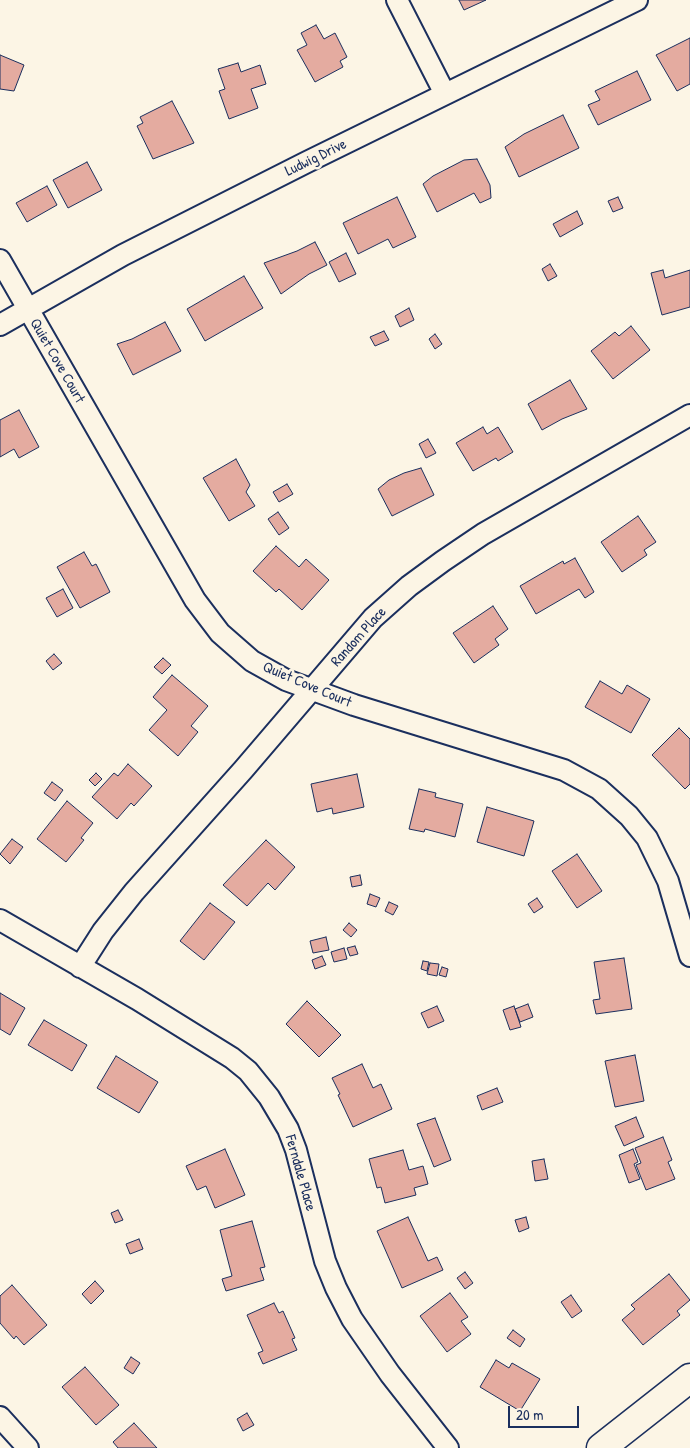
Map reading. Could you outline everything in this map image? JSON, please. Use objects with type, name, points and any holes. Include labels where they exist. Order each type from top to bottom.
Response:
[{"type":"main road","points":[[601,1448],[690,1378]]},
{"type":"street","points":[[397,0],[445,94]]},
{"type":"street","name":"Ludwig Drive","points":[[0,324],[132,250],[637,0]]},
{"type":"street","name":"Quiet Cove Court","points":[[0,260],[195,600],[220,633],[252,661],[286,680],[428,729],[564,770],[599,789],[629,816],[647,838],[668,881],[690,956]]},
{"type":"street","name":"Random Place","points":[[80,967],[103,932],[134,892],[335,664],[373,618],[409,586],[484,534],[690,415]]},
{"type":"street","name":"Ferndale Place","points":[[0,920],[137,999],[232,1058],[248,1071],[270,1097],[288,1129],[296,1150],[325,1261],[352,1319],[390,1374],[448,1448]]},
{"type":"street","points":[[0,1417],[28,1448]]},
{"type":"building","points":[[459,0],[486,0],[464,10]]},
{"type":"building","points":[[316,25],[324,39],[335,33],[347,57],[340,61],[343,67],[315,82],[297,50],[307,45],[301,33]]},
{"type":"building","points":[[690,38],[690,84],[677,91],[656,55]]},
{"type":"building","points":[[0,55],[24,65],[14,91],[0,89]]},
{"type":"building","points":[[238,63],[241,72],[260,65],[266,84],[251,89],[258,108],[229,119],[219,91],[225,89],[218,69]]},
{"type":"building","points":[[637,71],[651,100],[598,125],[588,105],[600,100],[595,91]]},
{"type":"building","points":[[172,101],[194,143],[153,159],[137,126],[143,123],[140,117]]},
{"type":"building","points":[[563,115],[579,148],[519,177],[505,147],[524,134]]},
{"type":"building","points":[[477,159],[490,185],[491,198],[480,203],[474,193],[437,212],[423,184],[433,176],[464,160]]},
{"type":"building","points":[[87,162],[102,190],[68,208],[53,180]]},
{"type":"building","points":[[47,186],[57,205],[27,222],[16,203]]},
{"type":"building","points":[[397,197],[416,237],[393,248],[388,239],[358,254],[343,223]]},
{"type":"building","points":[[618,197],[623,208],[613,212],[608,201]]},
{"type":"building","points":[[577,211],[583,224],[560,237],[553,224]]},
{"type":"building","points":[[315,242],[327,265],[309,274],[281,294],[264,263]]},
{"type":"building","points":[[346,253],[356,274],[339,282],[329,262]]},
{"type":"building","points":[[550,264],[557,276],[548,281],[542,269]]},
{"type":"building","points":[[663,270],[665,278],[690,270],[690,307],[662,315],[651,273]]},
{"type":"building","points":[[244,276],[263,308],[205,341],[187,309]]},
{"type":"building","points":[[409,308],[414,320],[400,327],[395,316]]},
{"type":"building","points":[[165,322],[181,351],[133,375],[117,344],[132,339]]},
{"type":"building","points":[[631,326],[650,350],[613,379],[591,351],[615,332],[619,336]]},
{"type":"building","points":[[384,331],[389,340],[375,346],[370,337]]},
{"type":"building","points":[[435,334],[442,344],[435,349],[429,339]]},
{"type":"building","points":[[570,380],[587,409],[562,419],[542,430],[528,404]]},
{"type":"building","points":[[19,410],[39,447],[19,458],[14,449],[0,457],[0,420]]},
{"type":"building","points":[[483,427],[487,434],[498,427],[513,452],[498,461],[496,458],[473,471],[456,443]]},
{"type":"building","points":[[428,439],[436,453],[426,458],[419,444]]},
{"type":"building","points":[[236,459],[250,485],[246,492],[255,506],[229,521],[203,478]]},
{"type":"building","points":[[421,468],[434,495],[392,516],[378,489],[389,480]]},
{"type":"building","points":[[287,484],[293,494],[279,502],[273,492]]},
{"type":"building","points":[[278,512],[289,528],[279,535],[268,519]]},
{"type":"building","points":[[638,516],[656,542],[644,550],[647,555],[622,572],[601,542]]},
{"type":"building","points":[[276,546],[299,567],[306,559],[329,580],[302,610],[279,589],[276,592],[253,571]]},
{"type":"building","points":[[84,552],[92,566],[96,564],[110,592],[80,608],[57,567]]},
{"type":"building","points":[[575,558],[594,592],[585,598],[579,589],[536,614],[520,586],[563,561],[564,564]]},
{"type":"building","points":[[63,589],[73,608],[57,617],[46,598]]},
{"type":"building","points":[[493,606],[508,629],[495,639],[499,645],[474,663],[453,633]]},
{"type":"building","points":[[54,654],[62,663],[53,670],[46,661]]},
{"type":"building","points":[[163,658],[171,665],[162,674],[154,667]]},
{"type":"building","points":[[172,675],[208,706],[191,726],[198,732],[178,756],[149,730],[167,710],[153,697]]},
{"type":"building","points":[[600,681],[622,694],[627,685],[650,699],[631,733],[585,707]]},
{"type":"building","points":[[679,728],[690,739],[690,784],[685,789],[652,755]]},
{"type":"building","points":[[128,764],[152,786],[134,806],[131,803],[117,819],[92,797],[114,773],[118,776]]},
{"type":"building","points":[[96,773],[102,779],[95,786],[89,780]]},
{"type":"building","points":[[357,774],[364,807],[333,814],[332,808],[317,812],[311,784]]},
{"type":"building","points":[[52,782],[63,790],[55,801],[44,793]]},
{"type":"building","points":[[419,789],[436,793],[435,797],[463,804],[455,837],[425,829],[424,832],[409,829]]},
{"type":"building","points":[[67,801],[93,823],[81,838],[84,840],[66,862],[37,839]]},
{"type":"building","points":[[487,807],[534,821],[524,856],[477,842]]},
{"type":"building","points":[[12,839],[23,847],[10,864],[0,854]]},
{"type":"building","points":[[266,840],[295,867],[275,890],[268,883],[247,906],[223,885]]},
{"type":"building","points":[[577,854],[602,891],[577,908],[552,871]]},
{"type":"building","points":[[360,875],[362,885],[352,887],[350,877]]},
{"type":"building","points":[[370,894],[380,898],[376,907],[367,904]]},
{"type":"building","points":[[537,898],[543,907],[534,913],[528,904]]},
{"type":"building","points":[[389,902],[398,906],[393,915],[385,911]]},
{"type":"building","points":[[210,903],[235,922],[204,960],[180,941]]},
{"type":"building","points":[[349,923],[357,930],[351,937],[343,930]]},
{"type":"building","points":[[326,937],[329,950],[313,953],[310,941]]},
{"type":"building","points":[[355,946],[358,954],[350,956],[347,948]]},
{"type":"building","points":[[344,948],[347,959],[334,962],[331,952]]},
{"type":"building","points":[[322,956],[326,965],[315,969],[312,960]]},
{"type":"building","points":[[624,958],[632,1009],[596,1014],[593,1000],[600,999],[594,962]]},
{"type":"building","points":[[423,961],[429,962],[427,971],[421,969]]},
{"type":"building","points":[[430,963],[439,964],[437,976],[427,974]]},
{"type":"building","points":[[442,967],[448,969],[446,977],[439,975]]},
{"type":"building","points":[[0,993],[25,1008],[10,1035],[0,1029]]},
{"type":"building","points":[[307,1001],[341,1035],[319,1057],[286,1024]]},
{"type":"building","points":[[528,1004],[533,1017],[520,1022],[515,1009]]},
{"type":"building","points":[[437,1006],[444,1021],[428,1028],[421,1013]]},
{"type":"building","points":[[514,1006],[521,1027],[510,1030],[503,1010]]},
{"type":"building","points":[[44,1020],[87,1045],[72,1071],[28,1045]]},
{"type":"building","points":[[635,1055],[644,1101],[615,1107],[605,1061]]},
{"type":"building","points":[[116,1056],[158,1082],[139,1113],[97,1088]]},
{"type":"building","points":[[362,1064],[373,1088],[381,1084],[392,1109],[353,1127],[332,1078]]},
{"type":"building","points":[[497,1088],[503,1102],[482,1110],[477,1096]]},
{"type":"building","points":[[636,1117],[644,1137],[624,1146],[615,1126]]},
{"type":"building","points":[[435,1118],[451,1160],[434,1167],[417,1124]]},
{"type":"building","points":[[663,1137],[672,1160],[668,1162],[675,1179],[646,1190],[636,1165],[641,1163],[635,1148]]},
{"type":"building","points":[[225,1149],[245,1195],[215,1208],[206,1186],[197,1190],[186,1166]]},
{"type":"building","points":[[633,1149],[638,1162],[634,1164],[640,1179],[629,1183],[619,1155]]},
{"type":"building","points":[[403,1150],[409,1170],[423,1166],[428,1184],[414,1188],[416,1195],[385,1203],[381,1187],[377,1188],[369,1159]]},
{"type":"building","points":[[544,1159],[548,1179],[535,1181],[532,1161]]},
{"type":"building","points":[[118,1210],[123,1220],[115,1223],[111,1213]]},
{"type":"building","points":[[408,1217],[428,1261],[437,1257],[443,1270],[402,1288],[377,1231]]},
{"type":"building","points":[[526,1217],[529,1228],[519,1232],[515,1220]]},
{"type":"building","points":[[252,1221],[265,1267],[260,1268],[264,1280],[226,1291],[222,1279],[232,1276],[220,1230]]},
{"type":"building","points":[[139,1239],[143,1249],[130,1254],[126,1244]]},
{"type":"building","points":[[465,1272],[473,1283],[465,1289],[457,1278]]},
{"type":"building","points":[[669,1274],[690,1300],[677,1311],[680,1315],[643,1345],[622,1320],[635,1309],[631,1305]]},
{"type":"building","points":[[95,1281],[104,1291],[91,1304],[82,1294]]},
{"type":"building","points":[[12,1285],[47,1325],[24,1345],[16,1336],[14,1339],[0,1323],[0,1296]]},
{"type":"building","points":[[450,1293],[468,1317],[461,1321],[471,1334],[447,1352],[420,1316]]},
{"type":"building","points":[[571,1295],[582,1311],[572,1318],[561,1302]]},
{"type":"building","points":[[274,1303],[279,1313],[283,1311],[295,1338],[292,1339],[297,1350],[263,1364],[258,1353],[263,1351],[247,1315]]},
{"type":"building","points":[[513,1330],[525,1339],[520,1347],[507,1338]]},
{"type":"building","points":[[131,1357],[140,1363],[133,1374],[124,1368]]},
{"type":"building","points":[[496,1360],[509,1368],[512,1363],[540,1379],[520,1411],[480,1387]]},
{"type":"building","points":[[85,1367],[119,1405],[96,1425],[62,1387]]},
{"type":"building","points":[[247,1413],[254,1425],[243,1431],[237,1419]]},
{"type":"building","points":[[134,1423],[157,1448],[118,1448],[113,1442]]}]
